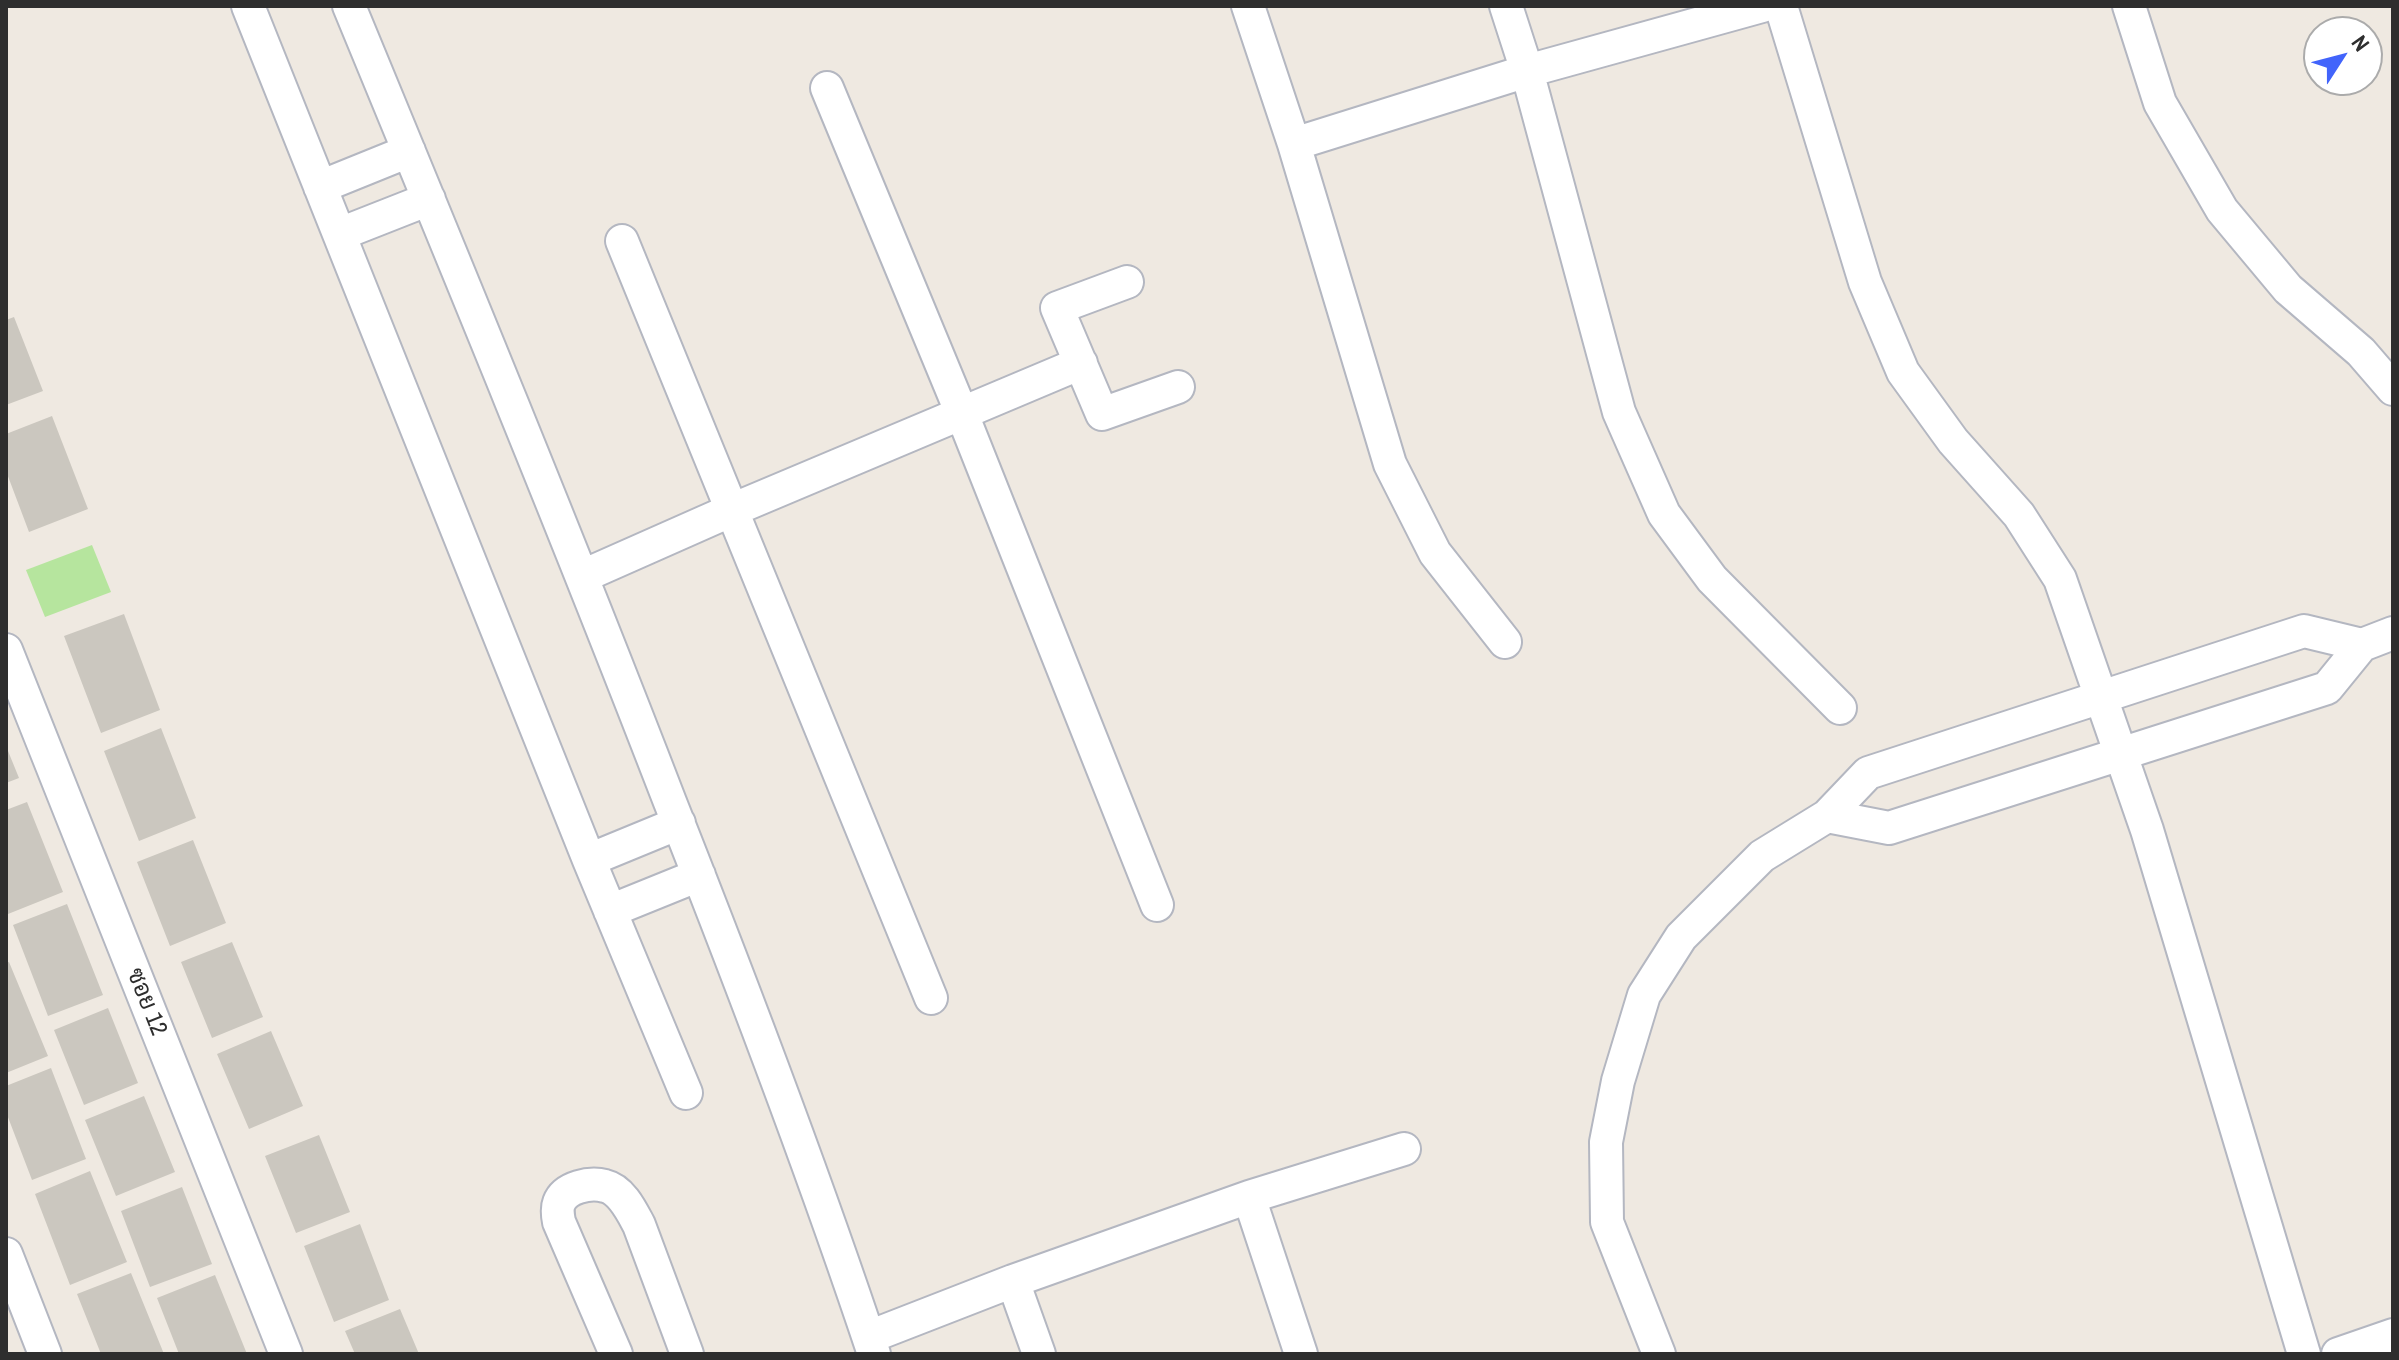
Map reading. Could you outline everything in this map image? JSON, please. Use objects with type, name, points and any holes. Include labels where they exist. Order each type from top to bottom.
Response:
[{"type":"street","points":[[248,6],[589,860],[686,1093]]},
{"type":"street","points":[[349,6],[583,576],[764,1044],[872,1346],[1013,1281],[1249,1197],[1404,1149]]},
{"type":"street","points":[[1248,6],[1294,144],[1390,464],[1435,553],[1505,642]]},
{"type":"street","points":[[1506,6],[1527,71],[1619,412],[1664,514],[1712,579],[1840,708]]},
{"type":"street","points":[[1294,144],[1527,71],[1762,6]]},
{"type":"street","points":[[1781,6],[1865,282],[1903,372],[1953,441],[2019,515],[2060,579],[2147,830],[2304,1354]]},
{"type":"street","points":[[2129,6],[2160,103],[2222,210],[2288,289],[2361,352],[2393,389]]},
{"type":"street","points":[[827,88],[962,414],[1157,905]]},
{"type":"street","points":[[320,187],[409,151]]},
{"type":"street","points":[[340,234],[429,199]]},
{"type":"street","points":[[622,241],[931,998]]},
{"type":"street","points":[[1127,282],[1057,308],[1102,414],[1178,387]]},
{"type":"street","points":[[583,576],[1081,363]]},
{"type":"street","points":[[1659,1354],[1607,1222],[1606,1142],[1618,1081],[1644,995],[1681,937],[1762,856],[1827,816],[1868,773],[2304,631],[2362,645]]},
{"type":"street","points":[[1827,816],[1889,828],[2327,688],[2362,645],[2393,633]]},
{"type":"street","name":"ซอย 12","points":[[6,650],[286,1354]]},
{"type":"street","points":[[589,860],[679,823]]},
{"type":"street","points":[[610,911],[699,875]]},
{"type":"street","points":[[616,1354],[559,1222],[558,1204],[577,1187],[606,1186],[629,1206],[687,1354]]},
{"type":"street","points":[[1249,1197],[1301,1354]]},
{"type":"street","points":[[6,1254],[45,1354]]},
{"type":"street","points":[[1013,1281],[1039,1354]]},
{"type":"street","points":[[2338,1354],[2393,1335]]},
{"type":"green space","points":[[92,545],[111,592],[45,617],[26,570]]},
{"type":"building","points":[[14,317],[43,391],[6,405],[6,320]]},
{"type":"building","points":[[52,416],[88,509],[29,532],[6,471],[6,434]]},
{"type":"building","points":[[124,614],[160,710],[101,733],[64,636]]},
{"type":"building","points":[[161,728],[196,818],[139,841],[104,751]]},
{"type":"building","points":[[6,746],[19,778],[6,783]]},
{"type":"building","points":[[27,802],[63,892],[8,914],[6,810]]},
{"type":"building","points":[[193,840],[226,923],[170,946],[137,862]]},
{"type":"building","points":[[67,904],[103,995],[48,1016],[13,925]]},
{"type":"building","points":[[232,942],[263,1017],[212,1038],[181,962]]},
{"type":"building","points":[[9,962],[48,1056],[6,1073],[6,963]]},
{"type":"building","points":[[108,1008],[138,1083],[84,1105],[54,1030]]},
{"type":"building","points":[[271,1031],[303,1106],[249,1129],[217,1054]]},
{"type":"building","points":[[51,1068],[86,1159],[32,1180],[6,1112],[6,1086]]},
{"type":"building","points":[[144,1096],[175,1172],[116,1196],[85,1120]]},
{"type":"building","points":[[319,1135],[350,1212],[296,1233],[265,1156]]},
{"type":"building","points":[[90,1171],[127,1262],[70,1285],[35,1194]]},
{"type":"building","points":[[182,1187],[212,1264],[150,1287],[121,1211]]},
{"type":"building","points":[[360,1224],[389,1300],[334,1322],[304,1246]]},
{"type":"building","points":[[131,1273],[164,1354],[101,1354],[77,1294]]},
{"type":"building","points":[[215,1275],[247,1354],[179,1354],[157,1298]]},
{"type":"building","points":[[400,1309],[419,1354],[355,1354],[345,1331]]}]
